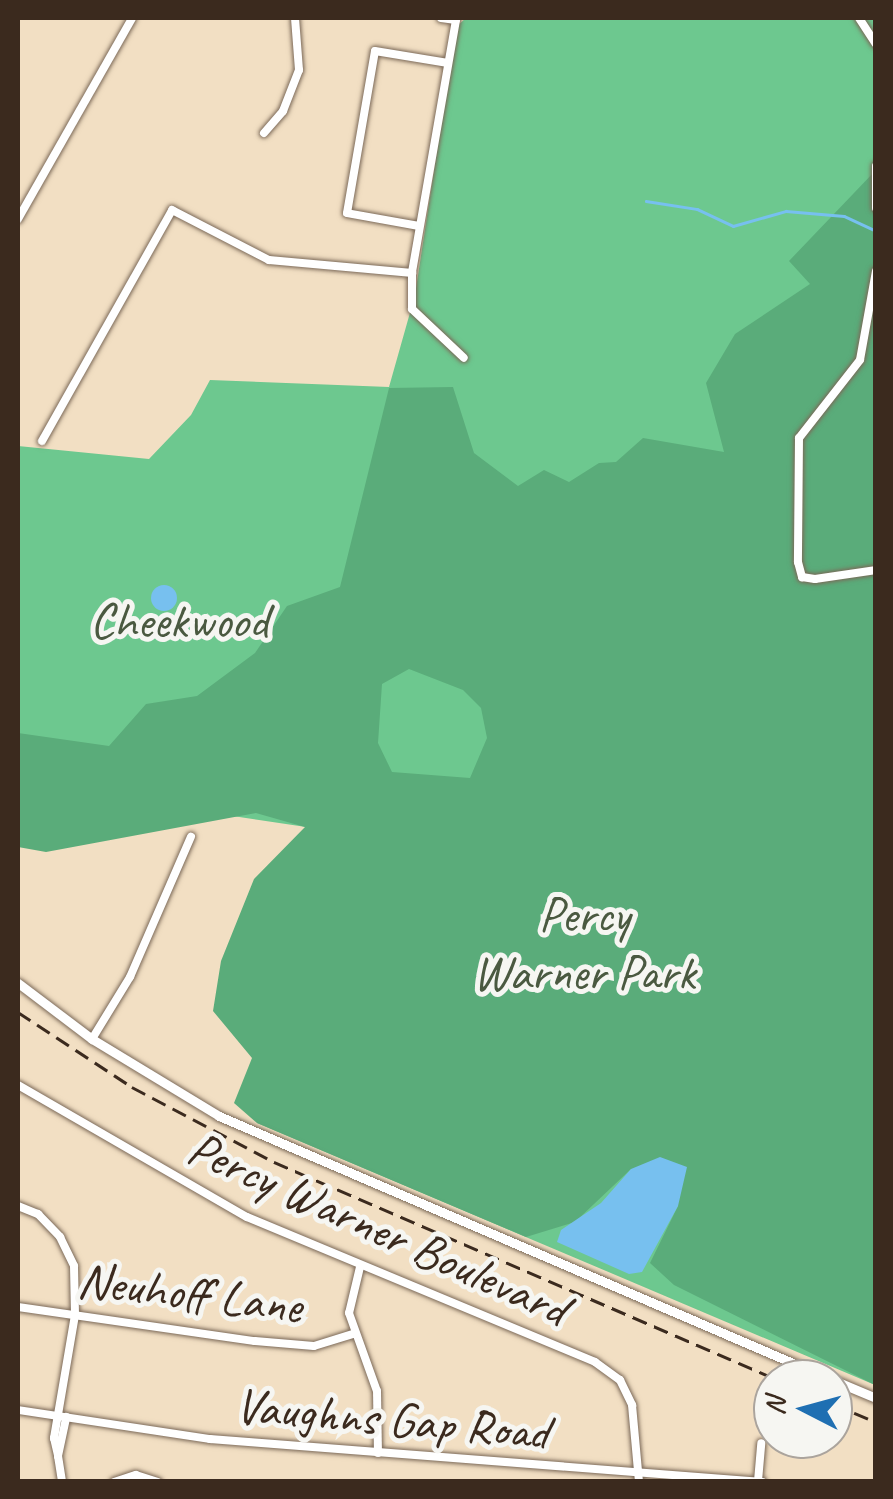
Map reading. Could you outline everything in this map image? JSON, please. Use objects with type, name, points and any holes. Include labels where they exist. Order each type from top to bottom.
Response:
[{"type":"main road","points":[[18,983],[92,1039],[219,1116],[783,1359]]},
{"type":"street","points":[[18,219],[132,18]]},
{"type":"street","points":[[264,133],[283,111],[298,70],[294,18]]},
{"type":"street","points":[[440,18],[457,19],[419,226],[412,308],[432,332],[464,358]]},
{"type":"street","points":[[859,18],[876,44]]},
{"type":"street","points":[[419,226],[347,213],[375,51],[448,63]]},
{"type":"street","points":[[876,166],[876,208]]},
{"type":"street","points":[[42,441],[172,210],[269,260],[412,273]]},
{"type":"street","points":[[876,270],[860,360],[799,438],[798,562],[802,576],[815,579],[876,570]]},
{"type":"street","points":[[92,1039],[130,977],[191,836]]},
{"type":"street","name":"Percy Warner Boulevard","points":[[18,1085],[140,1160],[360,1267],[595,1362],[620,1380],[632,1405],[640,1477]]},
{"type":"street","points":[[18,1206],[38,1214],[60,1237],[74,1266],[74,1315],[58,1456],[62,1482]]},
{"type":"street","points":[[360,1267],[351,1290],[353,1334],[377,1391],[378,1453]]},
{"type":"street","name":"Neuhoff Lane","points":[[18,1307],[294,1344],[353,1334]]},
{"type":"street","name":"Vaughns Gap Road","points":[[18,1410],[210,1440],[640,1477],[760,1481]]},
{"type":"street","points":[[114,1482],[136,1475],[158,1482]]},
{"type":"green space","name":"Percy Warner Park","points":[[466,18],[875,18],[875,1385],[853,1376],[853,1359],[814,1359],[257,1123],[306,827],[18,784],[18,446],[149,459],[191,415],[210,380],[389,387],[415,295],[456,27]]},
{"type":"green space","name":"Percy Warner Park","points":[[875,171],[875,1385],[853,1374],[853,1359],[823,1359],[674,1285],[650,1263],[678,1206],[631,1169],[575,1222],[526,1237],[257,1123],[234,1103],[252,1058],[213,1011],[221,961],[254,879],[305,827],[256,813],[46,852],[18,847],[18,733],[109,746],[146,704],[197,696],[255,653],[287,606],[340,587],[389,388],[453,387],[474,453],[518,486],[544,470],[569,482],[599,463],[616,462],[643,438],[724,452],[706,383],[735,334],[810,284],[789,261]],"holes":[[[409,669],[463,690],[481,708],[487,738],[470,778],[392,772],[378,743],[382,684]]]},
{"type":"water","points":[[164,585],[173,589],[177,598],[173,607],[164,611],[155,607],[151,598],[155,589]]},
{"type":"water","points":[[660,1157],[687,1167],[678,1206],[642,1272],[629,1274],[557,1242],[561,1230],[601,1203],[631,1169]]},
{"type":"waterway","points":[[646,201],[697,209],[733,226],[786,211],[844,216],[876,231]]},
{"type":"railway","points":[[18,1012],[132,1087],[274,1162],[753,1369]]},
{"type":"railway","points":[[853,1412],[876,1422]]},
{"type":"park label","name":"Cheekwood","points":[[179,621]]}]
